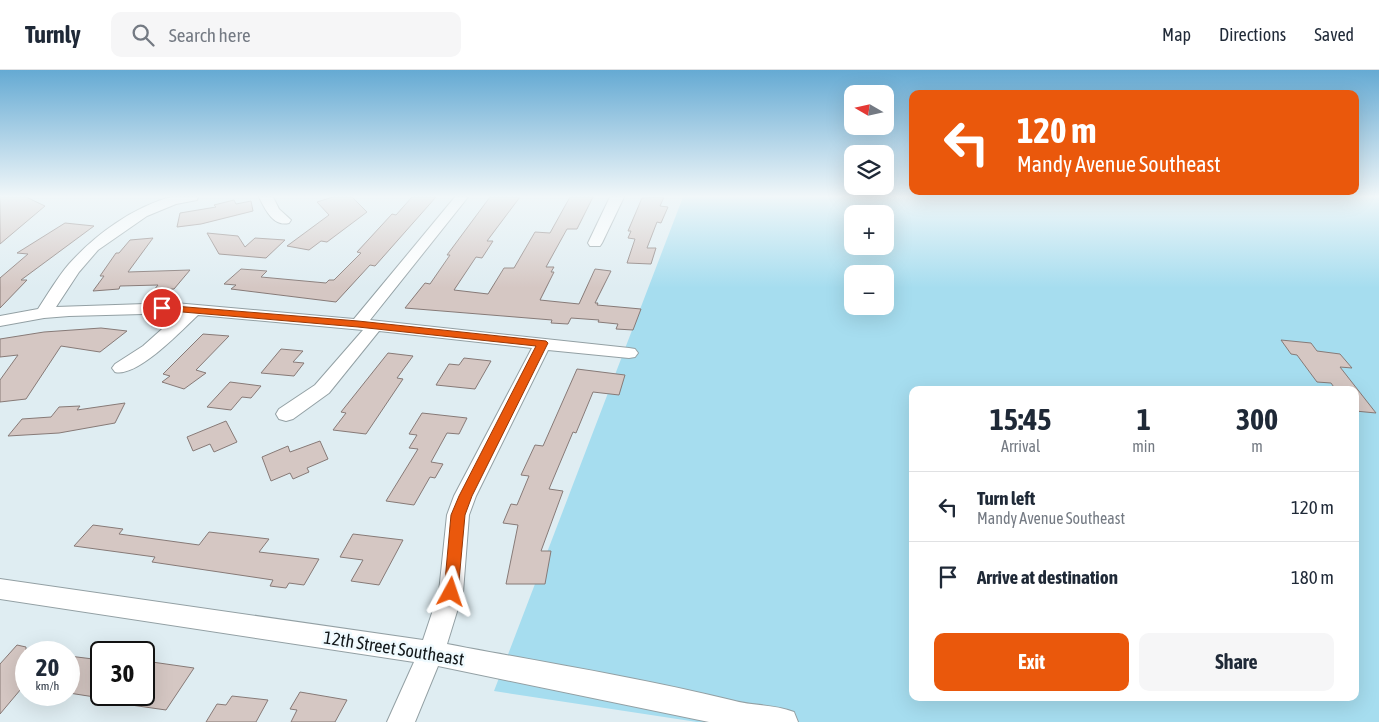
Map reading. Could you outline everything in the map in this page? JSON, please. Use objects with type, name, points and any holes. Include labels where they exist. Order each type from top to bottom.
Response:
[{"type":"street","points":[[44,313],[73,269],[93,247],[121,227]]},
{"type":"street","points":[[286,414],[322,389],[366,325],[439,227]]},
{"type":"street","points":[[595,243],[602,227]]},
{"type":"street","points":[[0,321],[44,313],[135,308],[194,310],[366,325],[629,353]]},
{"type":"street","points":[[121,368],[148,350],[194,310]]},
{"type":"street","points":[[401,722],[431,653],[451,592],[458,515],[465,496],[543,343]]},
{"type":"street","name":"12th Street Southeast","points":[[0,589],[431,653],[692,704],[734,718],[784,722]]},
{"type":"shaded area","points":[[671,227],[844,227],[844,255],[894,255],[894,227],[1379,227],[1379,722],[697,722],[494,691]]},
{"type":"building","points":[[0,227],[20,227],[0,244]]},
{"type":"building","points":[[58,227],[92,227],[21,280],[27,280],[0,308],[0,278],[28,254],[17,253]]},
{"type":"building","points":[[312,227],[346,227],[327,242],[321,241],[309,250],[287,246]]},
{"type":"building","points":[[380,227],[409,227],[375,266],[370,265],[336,302],[231,289],[236,285],[224,284],[241,269],[267,271],[261,277],[326,283],[329,280],[334,280],[361,253],[357,252]]},
{"type":"building","points":[[467,227],[497,227],[487,241],[493,241],[482,258],[476,257],[454,290],[488,294],[504,268],[514,268],[535,232],[550,233],[553,227],[578,227],[567,229],[546,267],[554,267],[551,272],[554,272],[540,300],[579,304],[595,269],[611,271],[595,303],[598,303],[597,305],[641,309],[633,330],[616,329],[618,324],[598,322],[599,320],[571,318],[568,324],[551,323],[552,320],[405,308],[425,283],[430,284],[450,255],[447,255]]},
{"type":"building","points":[[630,227],[655,227],[647,248],[656,248],[651,264],[627,263],[635,239],[628,238],[631,231],[628,231]]},
{"type":"building","points":[[207,233],[238,236],[245,247],[255,238],[285,240],[266,258],[219,254]]},
{"type":"building","points":[[153,238],[128,272],[190,270],[174,289],[154,290],[158,285],[120,286],[119,289],[93,291],[104,276],[100,276],[116,253],[119,253],[130,240]]},
{"type":"building","points":[[101,328],[127,331],[100,352],[61,346],[26,399],[0,402],[0,380],[18,355],[0,357],[0,339],[44,332]]},
{"type":"building","points":[[203,334],[229,336],[196,370],[206,373],[184,389],[162,382],[170,376],[163,374]]},
{"type":"building","points":[[1281,340],[1311,343],[1317,351],[1340,354],[1352,368],[1340,367],[1355,386],[1333,386],[1331,383],[1317,382],[1297,355],[1291,354]]},
{"type":"building","points":[[281,349],[303,351],[293,362],[304,363],[294,376],[261,373]]},
{"type":"building","points":[[388,353],[413,356],[397,378],[403,379],[366,434],[333,430],[346,413],[341,412]]},
{"type":"building","points":[[464,358],[491,361],[475,389],[436,385],[449,364],[459,365]]},
{"type":"building","points":[[577,369],[625,375],[619,395],[593,392],[576,433],[573,432],[549,489],[563,491],[541,551],[551,551],[545,584],[506,584],[518,525],[503,523],[511,504],[517,505],[529,476],[521,475],[535,445],[543,446]]},
{"type":"building","points":[[230,382],[261,386],[251,398],[242,397],[231,410],[207,407]]},
{"type":"building","points":[[1359,391],[1376,413],[1359,411]]},
{"type":"building","points":[[125,403],[115,423],[59,433],[8,436],[22,419],[51,417],[59,407],[80,406],[77,410]]},
{"type":"building","points":[[422,413],[467,418],[459,434],[447,433],[431,462],[443,464],[435,478],[430,477],[414,505],[386,501],[418,449],[409,448],[417,435],[409,434]]},
{"type":"building","points":[[226,421],[237,442],[214,452],[210,444],[193,451],[187,437]]},
{"type":"building","points":[[320,441],[328,459],[307,468],[309,472],[293,479],[290,473],[271,481],[262,457],[288,446],[290,452]]},
{"type":"building","points":[[93,525],[123,529],[119,534],[199,545],[209,532],[269,539],[259,552],[319,559],[304,585],[289,583],[286,588],[270,586],[273,580],[152,562],[155,557],[74,546]]},
{"type":"building","points":[[353,534],[403,540],[379,585],[351,581],[363,560],[340,557]]},
{"type":"building","points":[[15,647],[15,696],[0,714],[0,664]]},
{"type":"building","points":[[80,657],[90,659],[90,696],[80,695]]},
{"type":"building","points":[[155,662],[194,668],[166,710],[138,706],[155,706]]},
{"type":"building","points":[[300,692],[347,700],[335,722],[291,722],[297,710],[290,709]]},
{"type":"building","points":[[232,696],[268,700],[256,722],[206,722],[217,704],[226,705]]},
{"type":"route","points":[[162,308],[358,324],[543,343],[465,496],[458,515],[451,592]]}]
